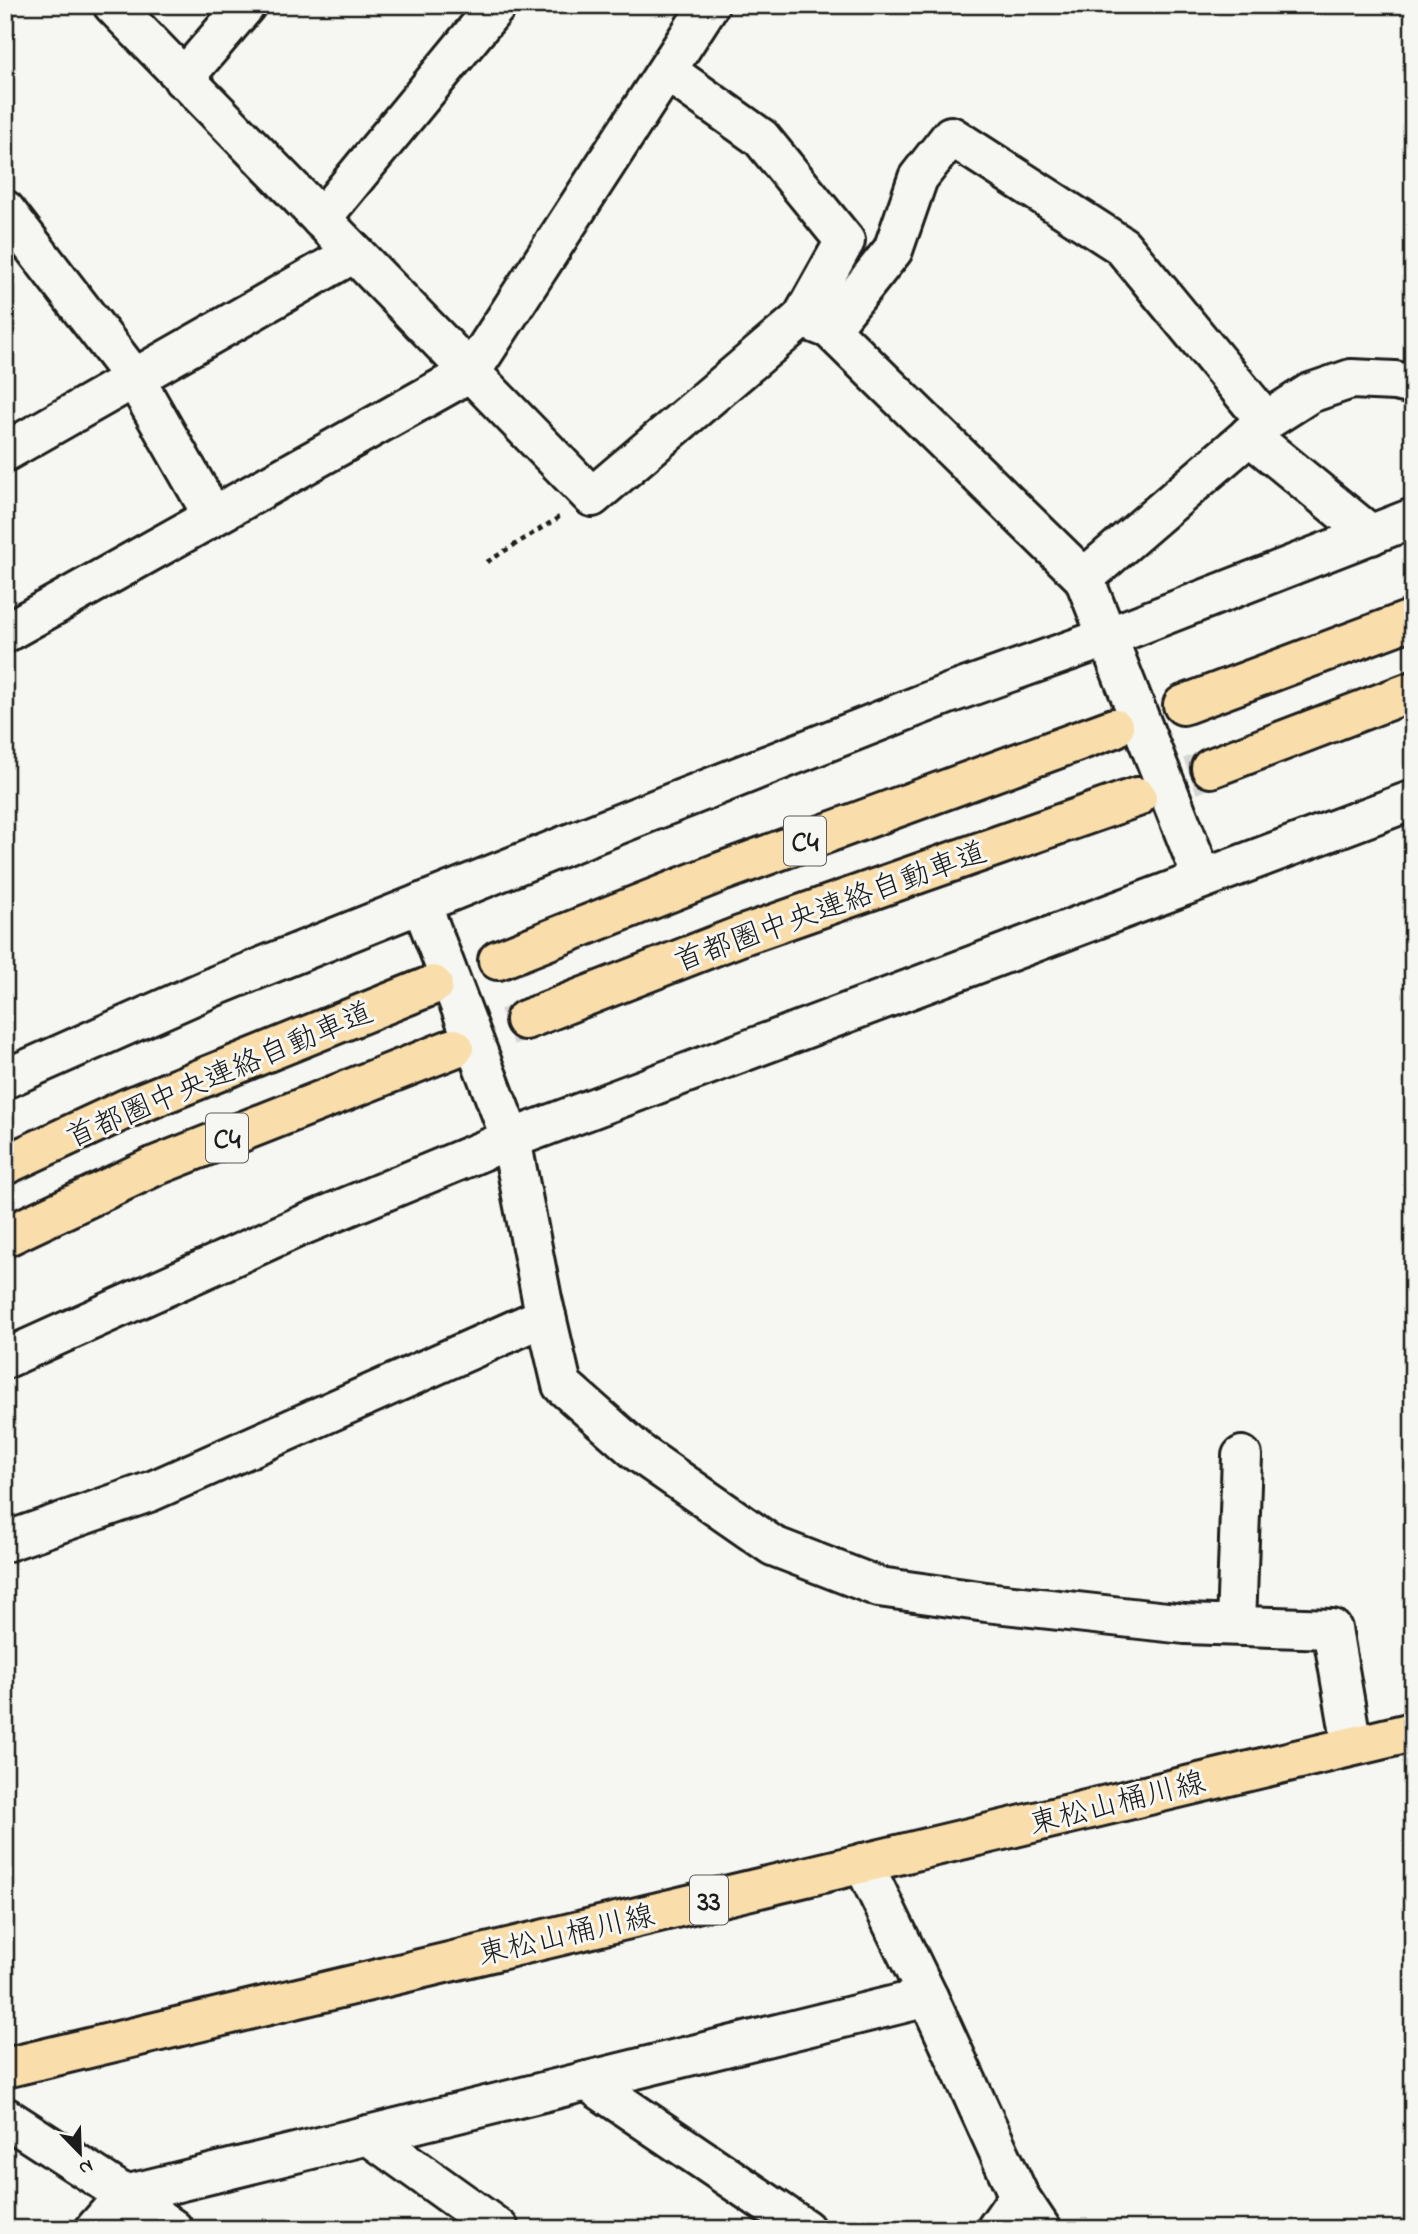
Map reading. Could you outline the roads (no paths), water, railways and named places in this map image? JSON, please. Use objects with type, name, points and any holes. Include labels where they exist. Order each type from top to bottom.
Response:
[{"type":"main road","points":[[1183,705],[1413,619]]},
{"type":"main road","points":[[1211,768],[1413,691]]},
{"type":"main road","name":"C4","points":[[498,960],[718,873],[1114,729]]},
{"type":"main road","name":"首都圏中央連絡自動車道","points":[[525,1020],[740,936],[1137,797]]},
{"type":"main road","name":"首都圏中央連絡自動車道","points":[[5,1165],[128,1108],[433,985]]},
{"type":"main road","name":"首都圏中央連絡自動車道","points":[[5,1237],[155,1166],[454,1048]]},
{"type":"main road","name":"東松山桶川線","points":[[5,2068],[1413,1732]]},
{"type":"street","points":[[113,5],[592,497],[816,324],[893,250],[918,178],[951,135],[1122,246],[1258,428],[1371,535]]},
{"type":"street","points":[[183,79],[246,5]]},
{"type":"street","points":[[321,219],[497,5]]},
{"type":"street","points":[[5,633],[471,372],[709,5]]},
{"type":"street","points":[[667,71],[761,138],[845,241],[816,324]]},
{"type":"street","points":[[5,210],[135,379],[213,516]]},
{"type":"street","points":[[5,452],[355,253]]},
{"type":"street","points":[[816,324],[1084,578],[1202,877]]},
{"type":"street","points":[[1084,578],[1258,428],[1310,393],[1351,379],[1413,386]]},
{"type":"street","points":[[5,1079],[215,986],[421,903],[948,694],[1108,637],[1413,518]]},
{"type":"street","points":[[5,1359],[296,1227],[511,1139],[1202,877],[1413,800]]},
{"type":"street","points":[[421,903],[511,1139],[562,1385],[638,1452],[774,1546],[879,1587],[1185,1624],[1332,1629],[1352,1745]]},
{"type":"street","points":[[5,1542],[152,1491],[546,1316]]},
{"type":"street","points":[[1236,1625],[1242,1456]]},
{"type":"street","points":[[863,1863],[1019,2196],[1041,2229]]},
{"type":"street","points":[[95,2229],[125,2195],[928,1997]]},
{"type":"street","points":[[587,2081],[805,2229]]},
{"type":"street","points":[[5,2117],[173,2229]]},
{"type":"street","points":[[368,2136],[499,2229]]},
{"type":"street","points":[[996,2229],[1019,2196]]},
{"type":"tunnel","points":[[1137,797],[1211,768]]},
{"type":"tunnel","points":[[433,985],[498,960]]},
{"type":"tunnel","points":[[454,1048],[525,1020]]}]
